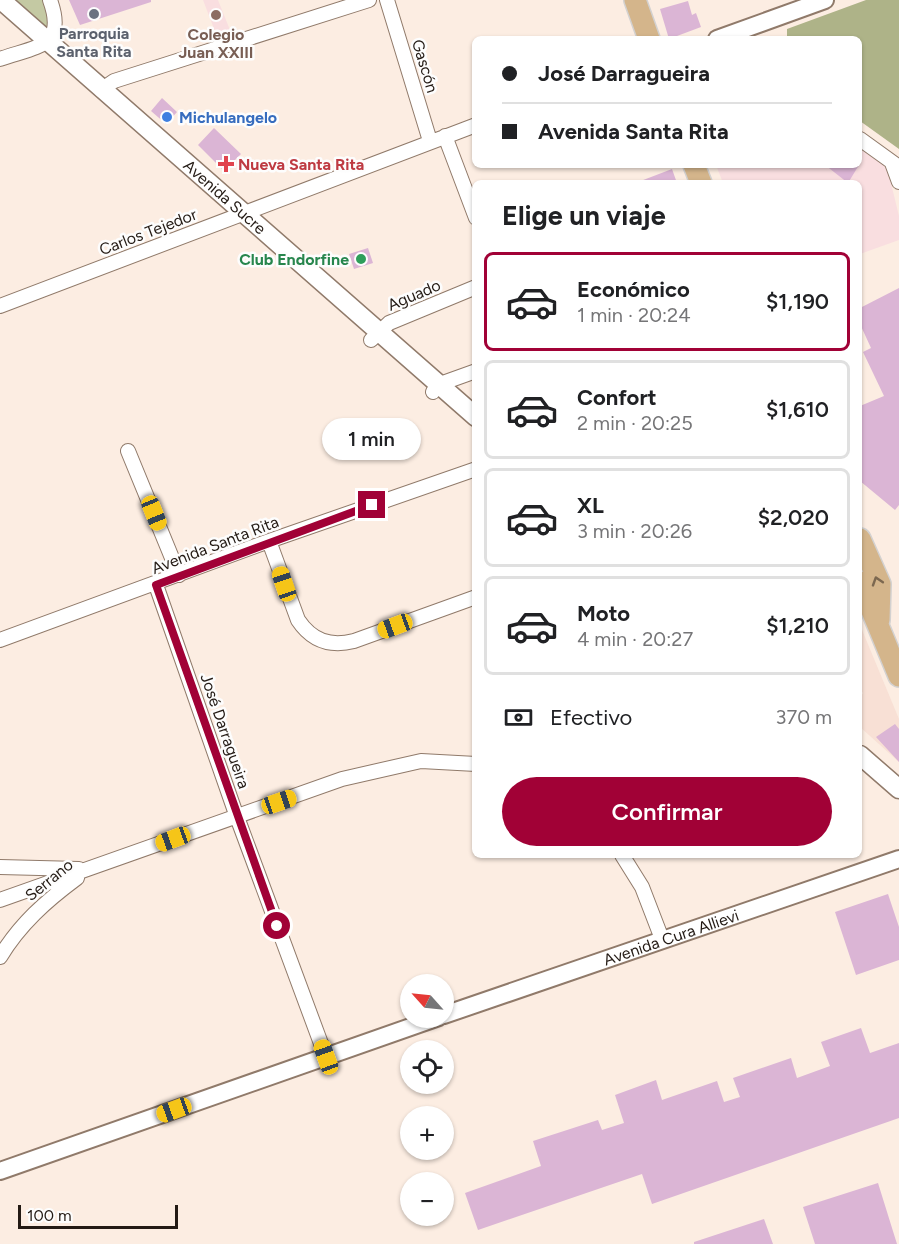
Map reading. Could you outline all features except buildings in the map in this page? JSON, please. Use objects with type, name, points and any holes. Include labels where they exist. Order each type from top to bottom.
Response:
[{"type":"main road","name":"Avenida Sucre","points":[[1,0],[41,44],[435,388],[472,425]]},
{"type":"main road","points":[[635,0],[648,36]]},
{"type":"main road","name":"Avenida Sucre","points":[[0,13],[101,90],[237,216]]},
{"type":"main road","name":"Avenida Sucre","points":[[435,388],[472,414]]},
{"type":"main road","points":[[862,544],[880,585],[888,637],[899,676]]},
{"type":"main road","points":[[862,586],[888,637]]},
{"type":"main road","points":[[862,744],[899,776]]},
{"type":"main road","points":[[862,757],[899,789]]},
{"type":"street","points":[[0,59],[41,44],[57,30],[57,20],[50,0]]},
{"type":"street","points":[[101,90],[114,81],[369,0]]},
{"type":"street","name":"Gascón","points":[[387,0],[430,141]]},
{"type":"street","points":[[727,36],[825,0]]},
{"type":"street","name":"Carlos Tejedor","points":[[0,306],[472,126]]},
{"type":"street","points":[[445,136],[472,207]]},
{"type":"street","points":[[862,140],[896,165],[899,182]]},
{"type":"street","name":"Aguado","points":[[374,336],[389,323],[472,289]]},
{"type":"street","points":[[435,388],[472,372]]},
{"type":"street","points":[[128,451],[179,575]]},
{"type":"street","name":"Avenida Santa Rita","points":[[0,640],[156,585],[269,541],[472,470]]},
{"type":"street","points":[[269,541],[298,620],[306,632],[323,642],[333,644],[354,641],[472,598]]},
{"type":"street","name":"José Darragueira","points":[[156,585],[237,817],[326,1057]]},
{"type":"street","points":[[0,900],[342,779],[421,761],[472,764]]},
{"type":"street","points":[[624,858],[642,887],[662,939]]},
{"type":"street","name":"Avenida Cura Allievi","points":[[454,1012],[899,859]]},
{"type":"street","name":"Serrano","points":[[0,867],[88,870]]},
{"type":"street","name":"Serrano","points":[[0,957],[13,936],[36,910],[88,870]]},
{"type":"street","points":[[0,1171],[408,1028]]},
{"type":"shaded area","name":"Colegio Juan XXIII","points":[[203,0],[218,0],[230,30],[216,34]]},
{"type":"shaded area","points":[[862,150],[887,167],[899,216],[899,240],[862,253],[862,180],[722,180],[717,168],[862,168]]},
{"type":"shaded area","points":[[862,630],[899,719],[899,762],[862,729]]},
{"type":"green space","points":[[9,0],[43,0],[51,23],[46,30]]},
{"type":"green space","points":[[866,0],[899,0],[899,149],[862,122],[862,36],[787,36],[787,29]]},
{"type":"place","name":"Parroquia Santa Rita","points":[[94,14]]},
{"type":"place","name":"Colegio Juan XXIII","points":[[216,15]]},
{"type":"place","name":"Michulangelo","points":[[167,117]]},
{"type":"place","name":"Nueva Santa Rita","points":[[226,164]]},
{"type":"place","name":"Club Endorfine","points":[[361,259]]},
{"type":"route","points":[[277,926],[156,585],[269,541],[372,505]]}]
